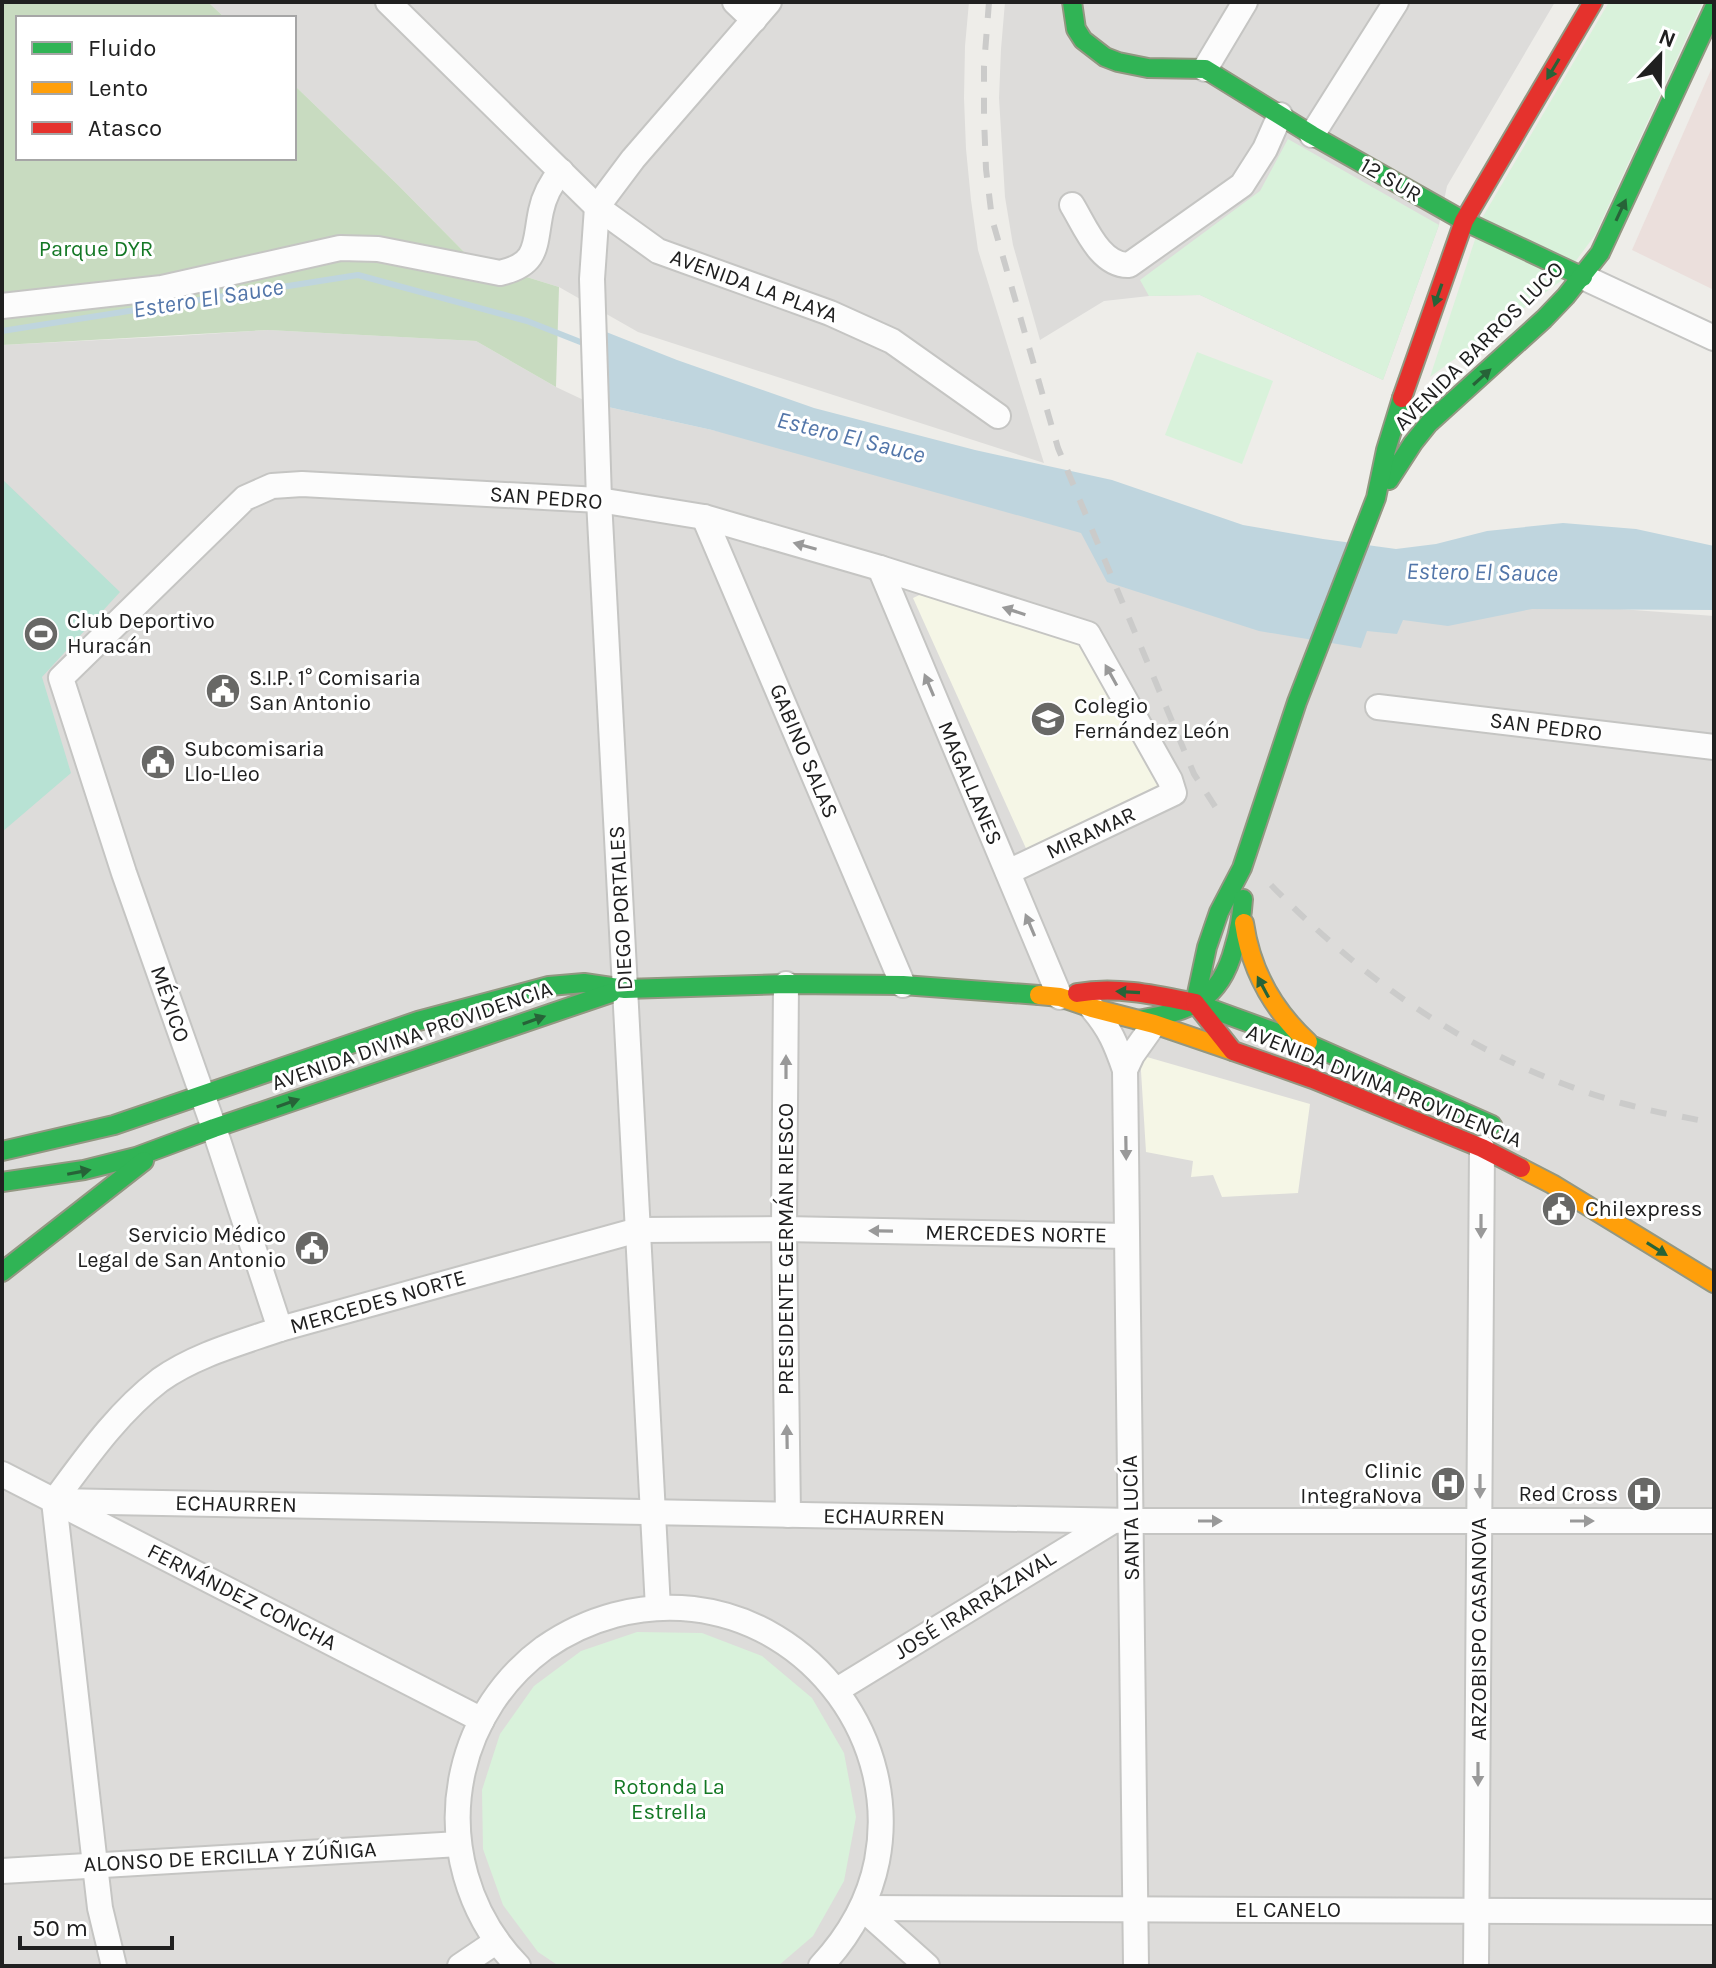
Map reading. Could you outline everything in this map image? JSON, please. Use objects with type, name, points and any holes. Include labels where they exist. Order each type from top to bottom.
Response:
[{"type":"main road","points":[[1072,2],[1076,29],[1093,49],[1105,57],[1148,68],[1205,69]]},
{"type":"main road","name":"AVENIDA BARROS LUCO","points":[[1195,1003],[1207,947],[1219,912],[1242,868],[1297,702],[1376,498],[1386,450],[1402,399],[1464,221],[1593,2]]},
{"type":"main road","name":"AVENIDA BARROS LUCO","points":[[1376,498],[1429,423],[1544,319],[1583,277],[1600,253],[1714,8]]},
{"type":"main road","name":"12 SUR","points":[[1205,69],[1312,135],[1464,221],[1583,277]]},
{"type":"main road","name":"AVENIDA BARROS LUCO","points":[[1195,1003],[1214,990],[1224,978],[1232,957],[1243,912],[1242,868]]},
{"type":"main road","points":[[1243,912],[1249,951],[1264,989],[1285,1021],[1313,1046]]},
{"type":"main road","name":"AVENIDA DIVINA PROVIDENCIA","points":[[5,1148],[114,1125],[418,1021],[549,986],[584,983],[625,989],[786,984],[903,985],[1060,997],[1146,1022],[1313,1079],[1482,1148],[1552,1184],[1714,1283]]},
{"type":"main road","name":"AVENIDA DIVINA PROVIDENCIA","points":[[153,1153],[214,1128],[625,989]]},
{"type":"main road","name":"AVENIDA DIVINA PROVIDENCIA","points":[[1060,997],[1087,990],[1135,992],[1195,1003],[1313,1046],[1502,1131]]},
{"type":"main road","points":[[1146,1022],[1195,1003],[1233,1051]]},
{"type":"main road","points":[[2,1272],[153,1153],[202,1095]]},
{"type":"main road","points":[[2,1182],[89,1170],[153,1153]]},
{"type":"street","name":"AVENIDA LA PLAYA","points":[[388,2],[597,207],[658,251],[830,313],[892,341],[998,416]]},
{"type":"street","points":[[597,207],[633,159],[762,11],[735,2]]},
{"type":"street","points":[[1205,69],[1245,2]]},
{"type":"street","points":[[1312,135],[1396,2]]},
{"type":"street","points":[[1072,205],[1106,258],[1119,265],[1129,265],[1242,185],[1265,149],[1280,115]]},
{"type":"street","points":[[2,306],[162,288],[340,248],[378,249],[500,273],[531,256],[536,246],[544,200],[561,171]]},
{"type":"street","name":"DIEGO PORTALES","points":[[597,207],[592,279],[599,500],[658,1608]]},
{"type":"street","name":"12 SUR","points":[[1583,277],[1714,338]]},
{"type":"street","name":"SAN PEDRO","points":[[61,678],[234,507],[245,498],[272,486],[302,484],[599,500],[704,517],[880,568],[1088,634],[1170,780],[1174,793]]},
{"type":"street","name":"GABINO SALAS","points":[[704,517],[903,985]]},
{"type":"street","name":"MAGALLANES","points":[[880,568],[1060,997]]},
{"type":"street","name":"MÉXICO","points":[[61,678],[124,873],[214,1128],[280,1329]]},
{"type":"street","name":"SAN PEDRO","points":[[1378,707],[1714,747]]},
{"type":"street","name":"MIRAMAR","points":[[1008,872],[1174,793]]},
{"type":"street","name":"PRESIDENTE GERMÁN RIESCO","points":[[786,984],[784,1229],[788,1515]]},
{"type":"street","name":"SANTA LUCÍA","points":[[1092,1008],[1112,1034],[1125,1070],[1127,1236],[1122,1521],[1136,1966]]},
{"type":"street","points":[[1125,1070],[1146,1022]]},
{"type":"street","name":"ARZOBISPO CASANOVA","points":[[1476,1966],[1482,1148]]},
{"type":"street","name":"MERCEDES NORTE","points":[[54,1501],[106,1431],[162,1379],[191,1363],[280,1329],[638,1230],[784,1229],[1127,1236]]},
{"type":"street","name":"FERNÁNDEZ CONCHA","points":[[2,1474],[482,1720]]},
{"type":"street","points":[[54,1501],[100,1908],[114,1966]]},
{"type":"street","name":"ECHAURREN","points":[[54,1501],[1122,1521],[1714,1521]]},
{"type":"street","name":"JOSÉ IRARRÁZAVAL","points":[[837,1690],[1122,1521]]},
{"type":"street","points":[[518,1966],[485,1923],[468,1885],[459,1844],[458,1812],[461,1780],[469,1749],[482,1720],[513,1676],[554,1641],[604,1618],[658,1608],[725,1616],[787,1644],[837,1690],[860,1728],[875,1770],[879,1792],[877,1863],[862,1908],[850,1930],[821,1966]]},
{"type":"street","name":"ALONSO DE ERCILLA Y ZÚÑIGA","points":[[2,1871],[459,1844]]},
{"type":"street","points":[[862,1908],[927,1966]]},
{"type":"street","name":"EL CANELO","points":[[862,1908],[1714,1912]]},
{"type":"street","points":[[460,1966],[497,1941]]},
{"type":"shaded area","points":[[208,2],[969,2],[964,98],[966,149],[978,250],[1044,463],[638,332],[559,287],[472,260],[296,87],[296,16],[223,16]]},
{"type":"shaded area","points":[[1005,2],[1555,2],[1447,186],[1439,225],[1383,380],[1200,295],[1104,301],[1040,340],[1013,245],[1005,197],[999,98]]},
{"type":"shaded area","points":[[1714,63],[1714,290],[1632,250]]},
{"type":"shaded area","points":[[268,330],[476,341],[590,403],[1540,603],[1714,616],[1714,1966],[2,1966],[2,345]]},
{"type":"shaded area","name":"Colegio Fernández León","points":[[928,591],[1083,645],[1174,793],[1029,855],[913,598]]},
{"type":"shaded area","points":[[1140,1055],[1310,1104],[1298,1193],[1222,1197],[1213,1175],[1191,1177],[1193,1161],[1146,1152]]},
{"type":"green space","name":"Parque DYR","points":[[2,2],[208,2],[223,16],[16,16],[16,160],[296,160],[296,87],[472,260],[559,287],[556,387],[476,341],[268,330],[2,345]]},
{"type":"green space","points":[[1609,2],[1703,2],[1595,235],[1561,281],[1430,377],[1482,218]]},
{"type":"green space","points":[[1288,139],[1439,225],[1383,380],[1200,295],[1149,296],[1140,280],[1260,191]]},
{"type":"green space","points":[[1197,352],[1273,381],[1242,464],[1165,435]]},
{"type":"green space","name":"Club Deportivo Huracán","points":[[2,479],[120,592],[42,677],[71,773],[2,832]]},
{"type":"green space","name":"Rotonda La Estrella","points":[[637,1632],[702,1633],[762,1656],[812,1698],[844,1753],[856,1817],[844,1881],[813,1936],[778,1966],[559,1966],[538,1952],[503,1905],[483,1849],[482,1790],[500,1734],[534,1686],[581,1651]]},
{"type":"water","points":[[586,324],[814,408],[975,450],[1112,480],[1243,525],[1396,549],[1436,544],[1487,531],[1563,523],[1636,529],[1714,546],[1714,610],[1532,609],[1448,626],[1403,620],[1397,634],[1367,631],[1361,648],[1259,631],[1107,582],[1081,533],[712,430],[590,403]]},
{"type":"waterway","name":"Estero El Sauce","points":[[2,331],[358,275],[527,321],[588,345]]},
{"type":"railway","points":[[989,2],[984,118],[992,219],[1058,448],[1194,774],[1220,814]]},
{"type":"railway","points":[[1271,885],[1309,923],[1390,990],[1478,1045],[1573,1088],[1636,1107],[1714,1123]]},
{"type":"traffic: fast","points":[[1072,2],[1076,29],[1083,40],[1105,57],[1148,68],[1205,69],[1312,135],[1464,221],[1583,277]]},
{"type":"traffic: fast","points":[[1389,480],[1429,423],[1544,319],[1600,253],[1714,8]]},
{"type":"traffic: fast","points":[[1195,1003],[1207,947],[1219,912],[1242,868],[1297,702],[1376,498],[1386,450],[1402,398]]},
{"type":"traffic: fast","points":[[1138,1020],[1187,1008],[1211,992],[1228,966],[1239,930],[1243,899]]},
{"type":"traffic: fast","points":[[2,1151],[114,1125],[418,1021],[549,986],[584,983],[625,989],[786,984],[903,985],[1039,995]]},
{"type":"traffic: fast","points":[[2,1182],[84,1170],[136,1157],[611,993]]},
{"type":"traffic: fast","points":[[1195,1003],[1313,1046],[1492,1125]]},
{"type":"traffic: fast","points":[[2,1272],[144,1161]]},
{"type":"traffic: slow","points":[[1244,923],[1252,957],[1265,988],[1284,1016],[1308,1042]]},
{"type":"traffic: slow","points":[[1039,995],[1060,997],[1154,1024],[1233,1051]]},
{"type":"traffic: slow","points":[[1521,1168],[1714,1283]]},
{"type":"traffic: jam","points":[[1402,398],[1464,221],[1593,2]]},
{"type":"traffic: jam","points":[[1077,993],[1122,991],[1195,1003]]},
{"type":"traffic: jam","points":[[1195,1003],[1233,1051],[1313,1079],[1482,1148],[1521,1168]]},
{"type":"place","name":"Club Deportivo Huracán","points":[[41,634]]},
{"type":"place","name":"S.I.P. 1° Comisaria San Antonio","points":[[223,691]]},
{"type":"place","name":"Colegio Fernández León","points":[[1048,719]]},
{"type":"place","name":"Subcomisaria Llo-Lleo","points":[[158,762]]},
{"type":"place","name":"Chilexpress","points":[[1559,1209]]},
{"type":"place","name":"Servicio Médico Legal de San Antonio","points":[[312,1248]]},
{"type":"place","name":"Clinic IntegraNova","points":[[1448,1484]]},
{"type":"place","name":"Red Cross","points":[[1644,1494]]}]
